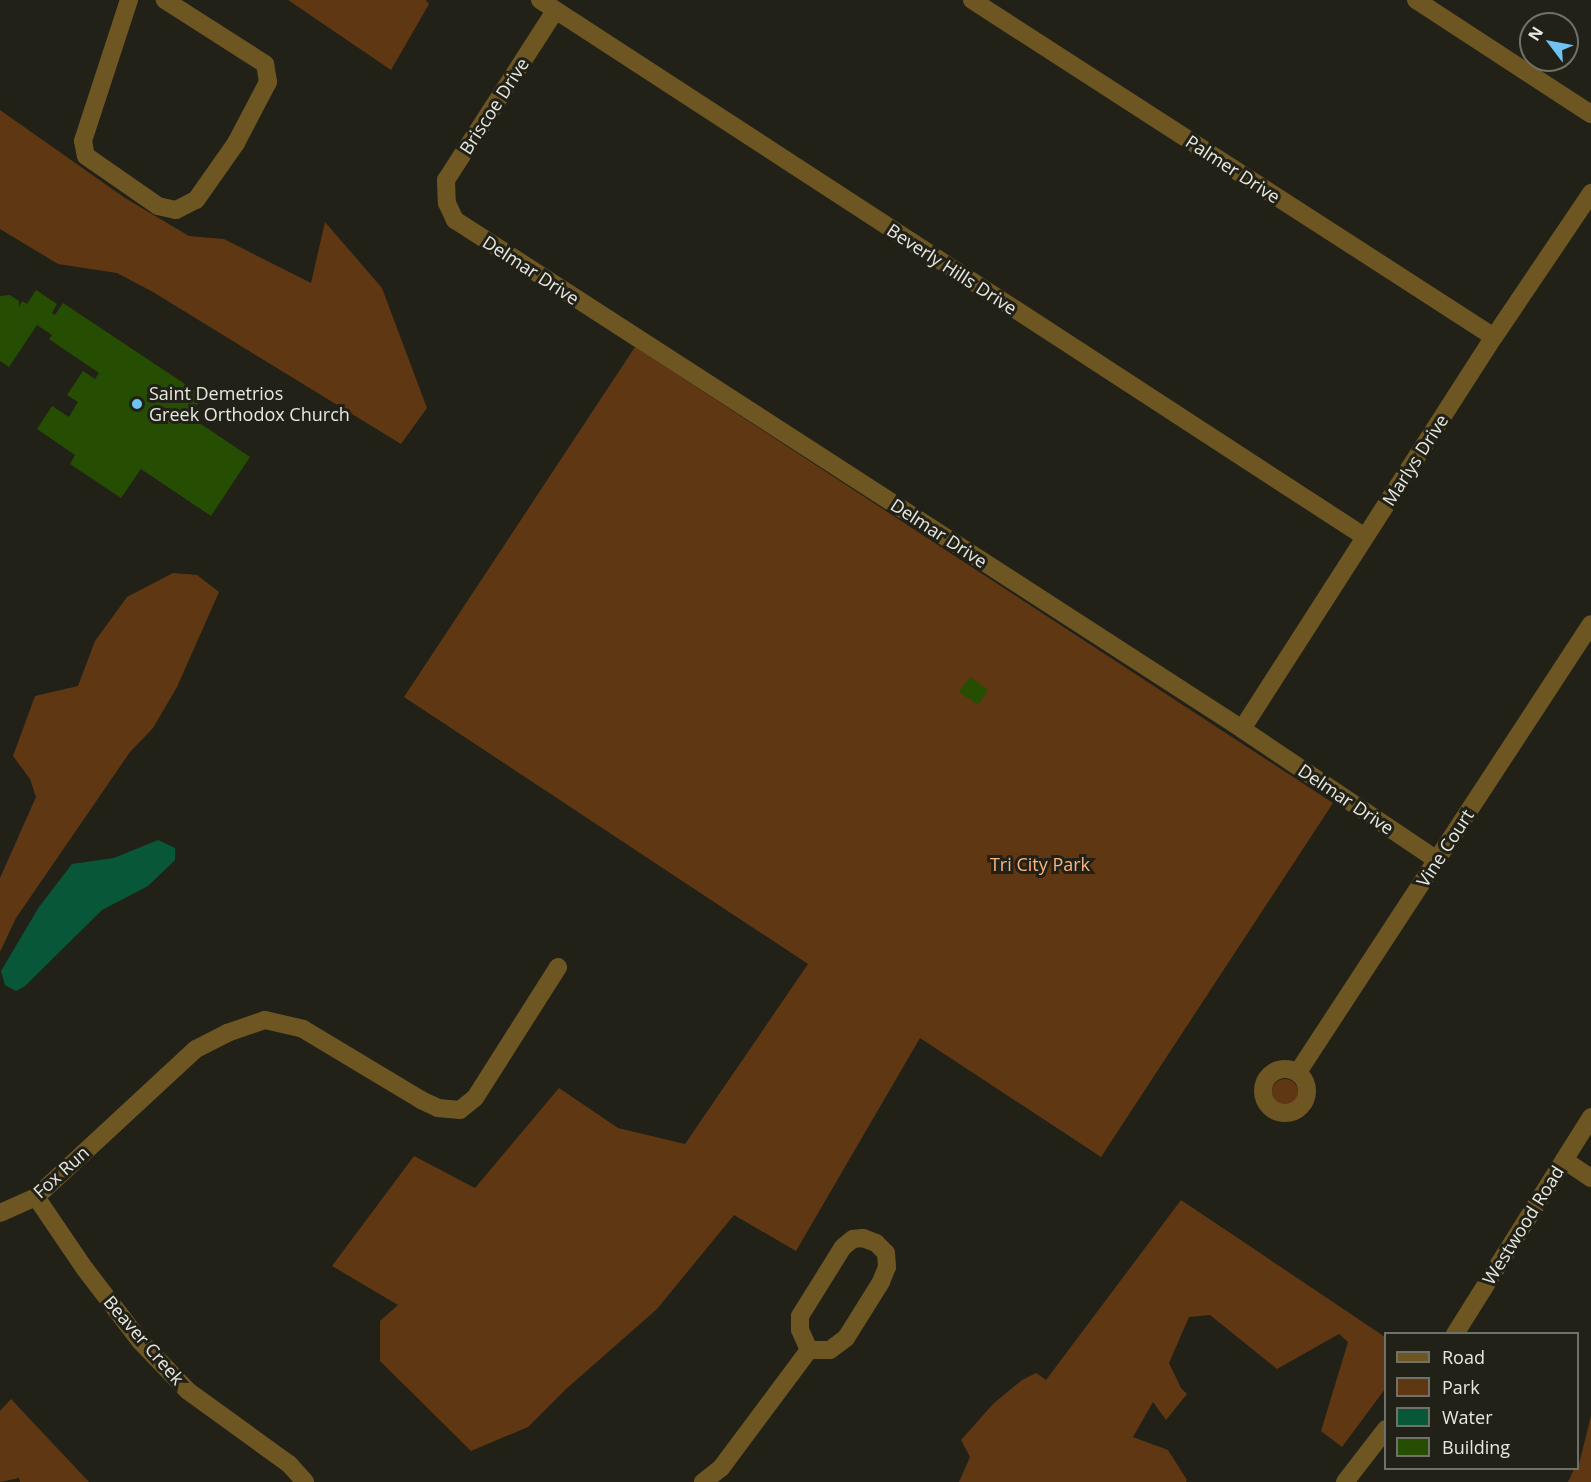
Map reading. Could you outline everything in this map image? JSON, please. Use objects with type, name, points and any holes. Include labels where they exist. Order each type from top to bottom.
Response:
[{"type":"street","points":[[129,0],[83,141],[86,156],[158,206],[176,210],[196,200],[236,143],[268,82],[265,64],[165,0]]},
{"type":"street","name":"Beverly Hills Drive","points":[[540,0],[555,12],[1365,537]]},
{"type":"street","name":"Palmer Drive","points":[[972,0],[1494,337]]},
{"type":"street","points":[[1416,0],[1591,114]]},
{"type":"street","name":"Briscoe Drive","points":[[447,203],[446,180],[555,12]]},
{"type":"street","name":"Marlys Drive","points":[[1242,729],[1494,337],[1591,194]]},
{"type":"street","name":"Delmar Drive","points":[[447,203],[455,219],[475,234],[1242,729],[1437,860]]},
{"type":"street","name":"Vine Court","points":[[1298,1072],[1591,624]]},
{"type":"street","name":"Fox Run","points":[[0,1213],[36,1197],[196,1049],[226,1033],[265,1020],[303,1029],[421,1100],[438,1108],[460,1110],[475,1098],[558,967]]},
{"type":"street","name":"Westwood Road","points":[[1456,1332],[1591,1117]]},
{"type":"street","points":[[1564,1160],[1591,1178]]},
{"type":"street","name":"Beaver Creek","points":[[36,1197],[85,1269],[140,1341],[188,1391],[289,1464],[305,1482]]},
{"type":"street","points":[[863,1238],[876,1243],[886,1253],[887,1267],[881,1282],[846,1338],[830,1350],[809,1350],[800,1330],[800,1316],[843,1246],[853,1239],[863,1238]]},
{"type":"street","points":[[704,1482],[721,1468],[809,1350]]},
{"type":"street","points":[[1345,1482],[1384,1432]]},
{"type":"green space","points":[[288,0],[426,0],[429,4],[391,70]]},
{"type":"green space","points":[[0,110],[125,198],[189,236],[224,239],[311,283],[325,222],[382,288],[427,408],[401,444],[153,292],[117,273],[58,264],[0,229]]},
{"type":"green space","name":"Tri City Park","points":[[635,347],[1333,803],[1101,1157],[920,1038],[796,1251],[734,1215],[657,1309],[565,1390],[528,1427],[471,1451],[380,1361],[380,1321],[398,1305],[332,1266],[414,1156],[475,1188],[559,1088],[618,1128],[685,1144],[808,964],[404,697]]},
{"type":"green space","points":[[173,573],[197,575],[219,592],[177,687],[153,728],[130,752],[16,918],[0,952],[0,878],[36,797],[30,779],[13,756],[35,696],[78,686],[95,641],[127,597]]},
{"type":"green space","points":[[1285,1079],[1294,1083],[1298,1092],[1294,1101],[1285,1105],[1276,1101],[1272,1092],[1276,1083]]},
{"type":"green space","points":[[1181,1200],[1384,1336],[1384,1390],[1342,1447],[1321,1431],[1348,1342],[1339,1334],[1277,1369],[1210,1315],[1189,1317],[1169,1363],[1181,1388],[1187,1394],[1166,1420],[1153,1402],[1133,1437],[1168,1450],[1187,1480],[1186,1482],[959,1482],[970,1457],[961,1440],[994,1403],[1022,1380],[1036,1373],[1046,1380]]},
{"type":"green space","points":[[11,1399],[89,1482],[20,1482],[19,1478],[0,1482],[0,1411]]},
{"type":"green space","points":[[1591,1416],[1591,1482],[1568,1482],[1574,1470],[1579,1470]]},
{"type":"water","points":[[158,840],[175,848],[175,860],[148,886],[102,910],[25,986],[16,991],[5,985],[1,971],[39,907],[72,864],[114,858]]},
{"type":"building","name":"Saint Demetrios Greek Orthodox Church","points":[[36,290],[57,304],[52,313],[55,315],[63,303],[203,396],[189,416],[250,457],[211,516],[141,469],[121,498],[70,464],[75,455],[37,429],[52,406],[69,417],[78,402],[67,395],[83,371],[95,379],[99,373],[49,339],[52,335],[37,325],[9,367],[0,361],[0,296],[10,295],[19,301],[19,307],[22,301],[27,304]]},
{"type":"building","points":[[970,677],[988,690],[978,705],[959,692]]},
{"type":"place","name":"Saint Demetrios Greek Orthodox Church","points":[[137,404]]}]
